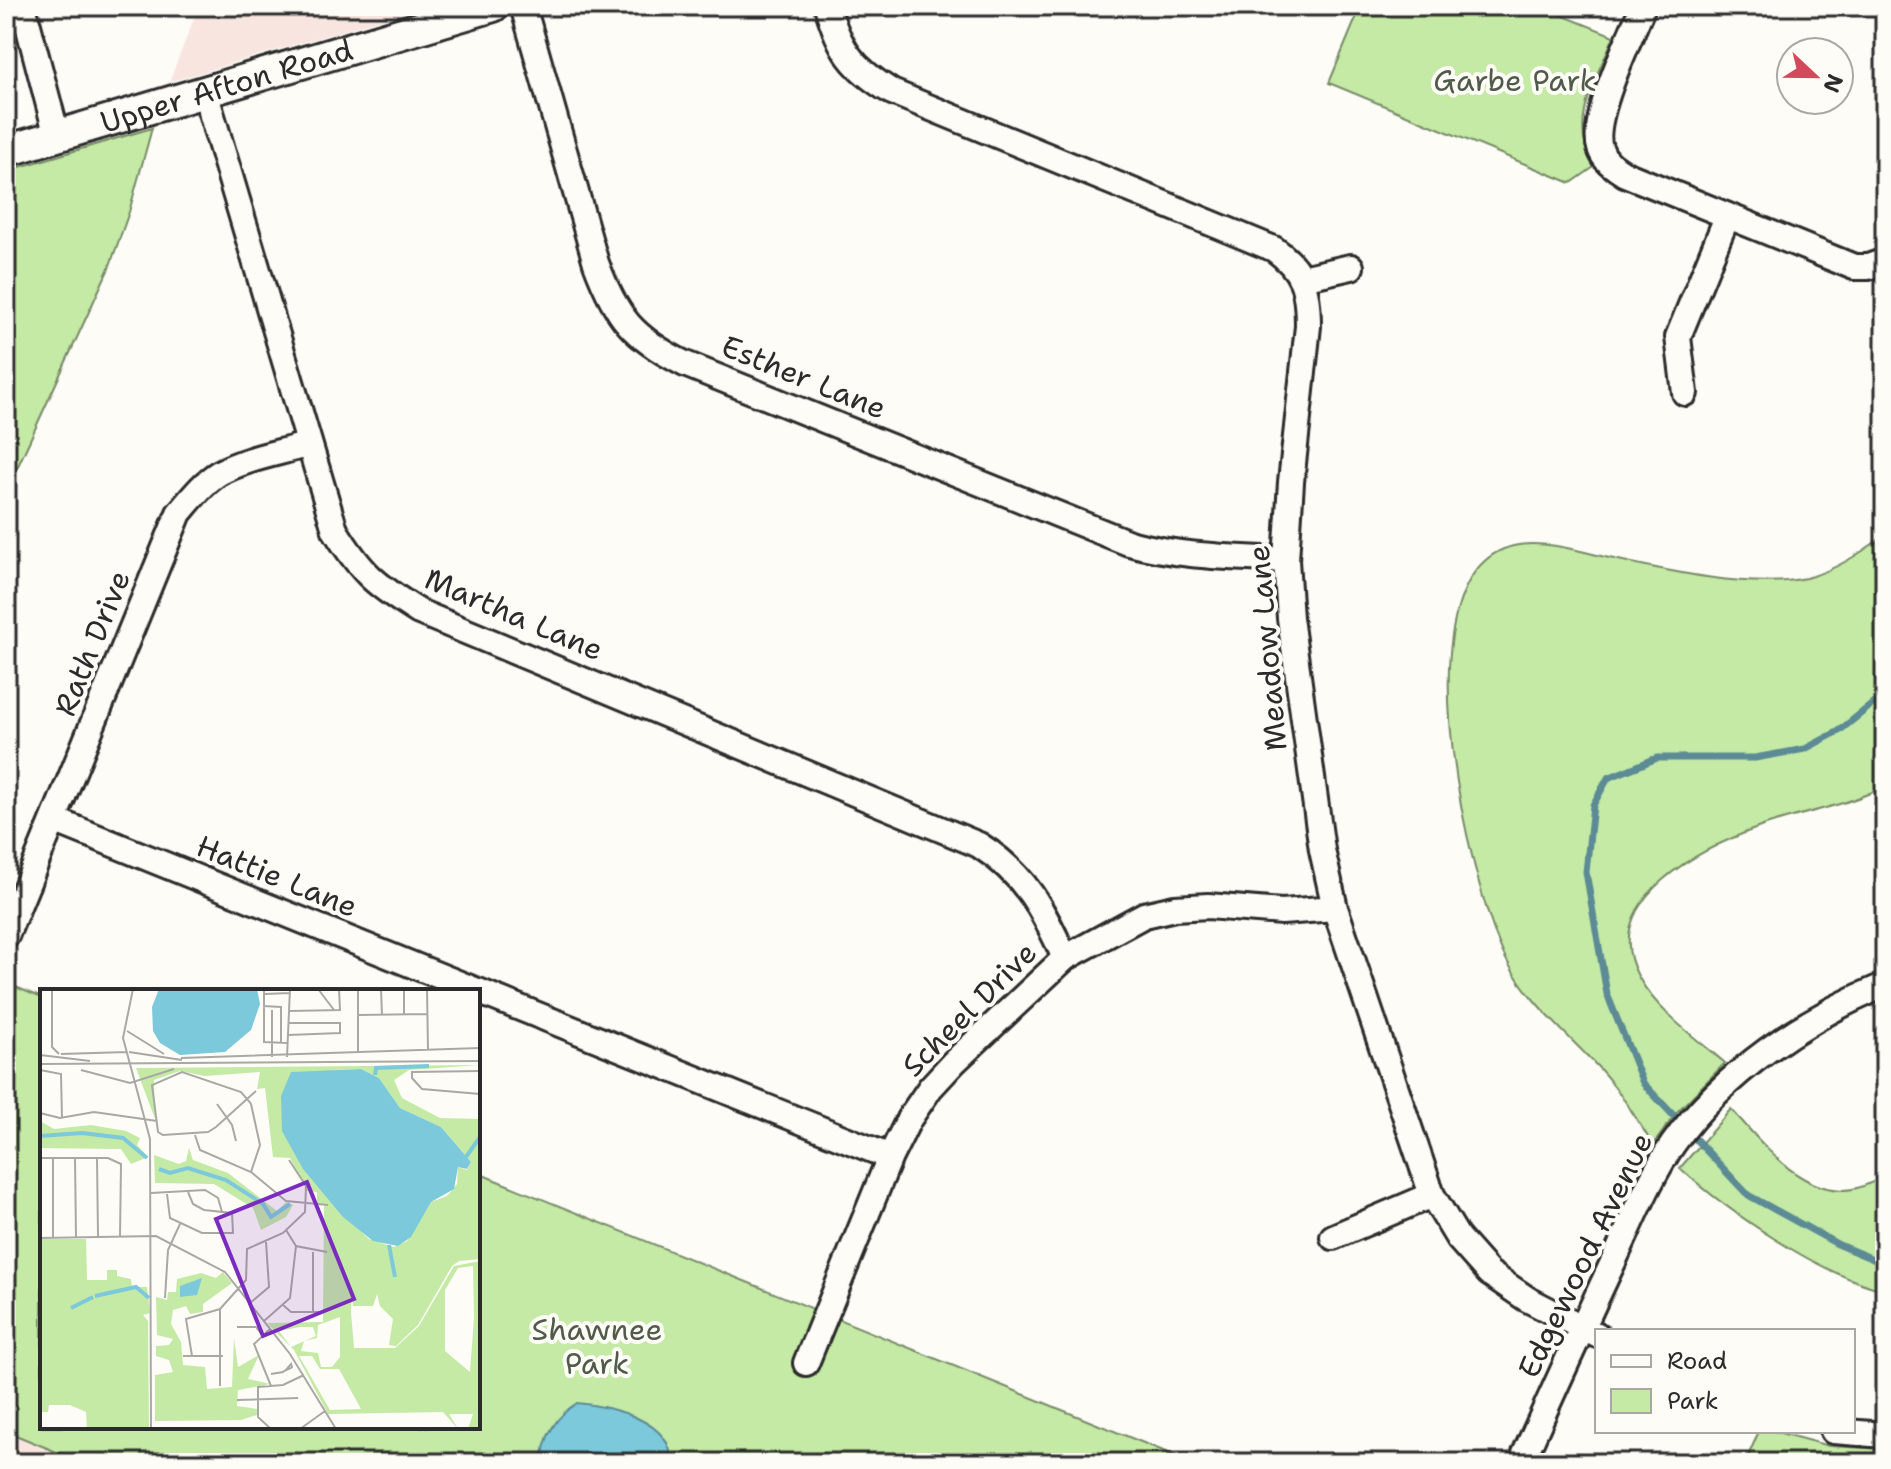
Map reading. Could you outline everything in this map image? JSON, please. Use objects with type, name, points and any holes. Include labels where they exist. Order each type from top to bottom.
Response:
[{"type":"street","points":[[23,6],[57,136]]},
{"type":"street","name":"Upper Afton Road","points":[[6,151],[493,6]]},
{"type":"street","name":"Esther Lane","points":[[523,6],[596,263],[608,295],[626,323],[653,348],[685,364],[1129,543],[1161,552],[1195,556],[1286,560]]},
{"type":"street","points":[[827,6],[846,52],[865,75],[892,92],[1274,249],[1289,260],[1302,278],[1351,267]]},
{"type":"street","points":[[1643,6],[1602,110],[1597,132],[1600,148],[1609,163],[1625,174],[1854,267],[1868,267],[1885,261]]},
{"type":"street","name":"Martha Lane","points":[[205,92],[335,530],[353,560],[376,584],[419,612],[979,845],[1002,859],[1021,878],[1043,910],[1065,958]]},
{"type":"street","points":[[1685,393],[1678,337],[1727,217]]},
{"type":"street","name":"Meadow Lane","points":[[1302,278],[1308,303],[1308,326],[1286,560],[1290,618],[1319,834],[1335,908],[1432,1195],[1458,1238],[1489,1273],[1527,1299],[1590,1332]]},
{"type":"street","name":"Rath Drive","points":[[6,936],[179,513],[218,474],[243,463],[309,444]]},
{"type":"street","name":"Hattie Lane","points":[[54,820],[473,989]]},
{"type":"street","name":"Scheel Drive","points":[[806,1363],[890,1157],[909,1119],[930,1088],[954,1062],[1065,958],[1144,915],[1175,908],[1208,906],[1282,912],[1335,908]]},
{"type":"street","name":"Edgewood Avenue","points":[[1521,1463],[1590,1332],[1645,1193],[1675,1142],[1706,1105],[1738,1074],[1814,1019],[1885,985]]},
{"type":"street","name":"Hattie Lane","points":[[480,992],[890,1157]]},
{"type":"street","points":[[1333,1237],[1432,1195]]},
{"type":"street","points":[[1855,1433],[1885,1435]]},
{"type":"shaded area","points":[[199,6],[426,6],[169,82]]},
{"type":"shaded area","points":[[6,1431],[83,1463],[6,1463]]},
{"type":"green space","name":"Garbe Park","points":[[1361,6],[1539,6],[1614,36],[1593,84],[1584,117],[1586,150],[1594,167],[1571,183],[1329,83]]},
{"type":"green space","points":[[152,128],[129,212],[109,268],[6,492],[6,171]]},
{"type":"green space","points":[[1885,535],[1885,786],[1840,804],[1739,835],[1686,862],[1662,880],[1643,901],[1632,924],[1629,950],[1647,990],[1678,1024],[1725,1063],[1677,1112],[1653,1145],[1605,1075],[1526,990],[1507,961],[1491,922],[1474,865],[1450,726],[1450,657],[1461,599],[1487,559],[1531,544],[1562,547],[1684,573],[1761,582],[1817,575],[1848,560]]},
{"type":"green space","name":"Shawnee Park","points":[[6,983],[40,997],[40,1429],[480,1429],[480,1174],[1193,1463],[83,1463],[6,1431]]},
{"type":"green space","points":[[1731,1109],[1780,1162],[1810,1182],[1826,1188],[1849,1190],[1885,1177],[1885,1290],[1833,1272],[1805,1257],[1749,1222],[1680,1168]]},
{"type":"green space","points":[[1758,1433],[1780,1433],[1829,1446],[1885,1449],[1885,1463],[1745,1463]]},
{"type":"water","points":[[577,1403],[622,1412],[651,1426],[669,1448],[671,1463],[543,1463],[545,1445],[552,1428]]},
{"type":"waterway","points":[[1885,694],[1839,731],[1805,749],[1755,758],[1657,758],[1608,778],[1593,805],[1586,872],[1607,994],[1643,1083],[1748,1195],[1839,1245],[1885,1264]]}]
